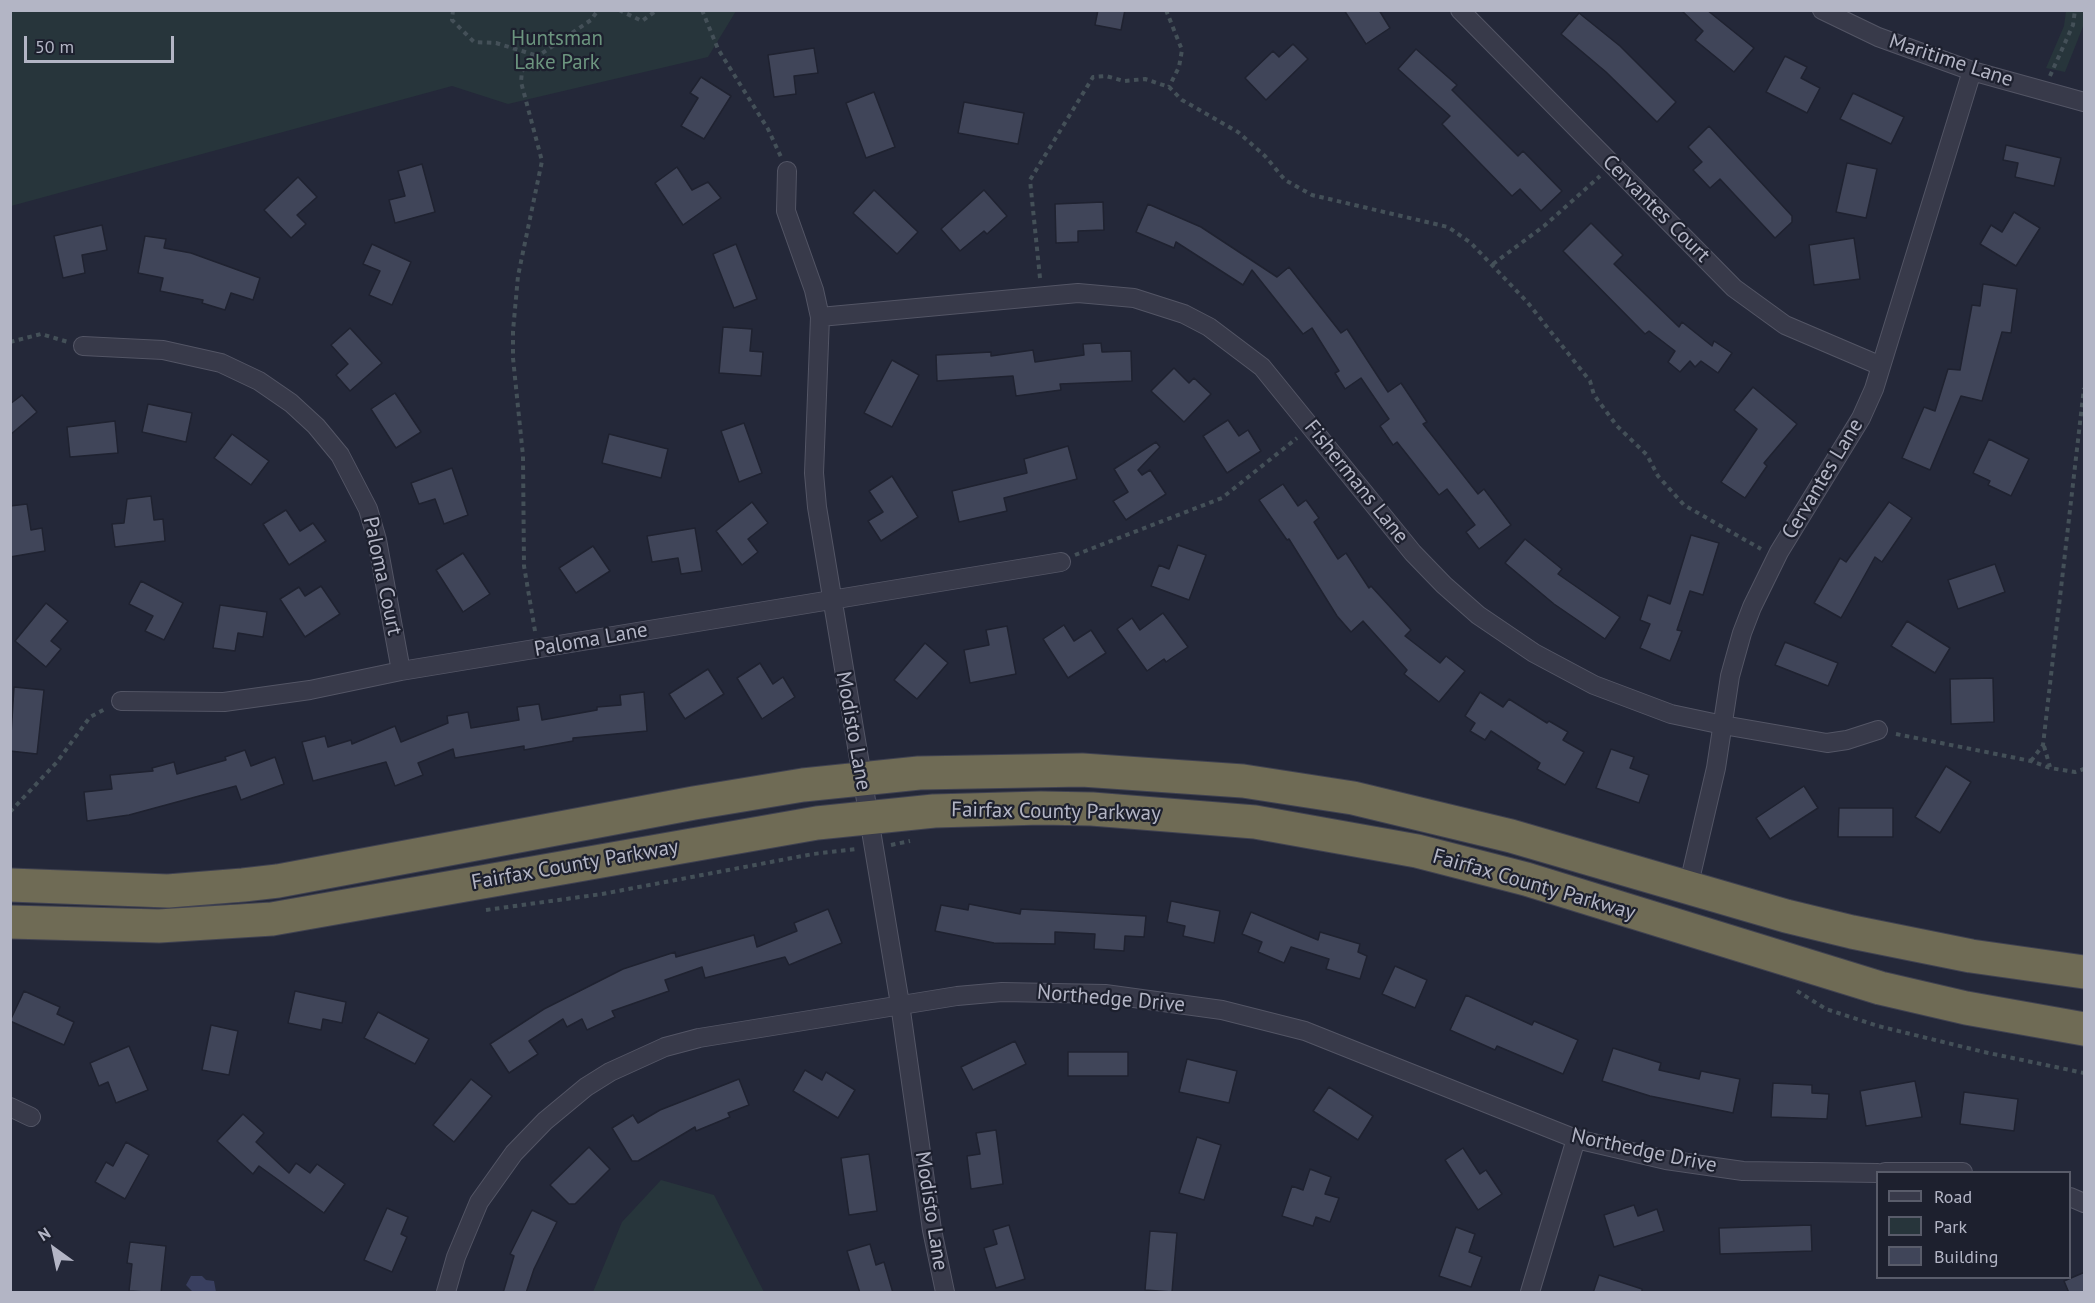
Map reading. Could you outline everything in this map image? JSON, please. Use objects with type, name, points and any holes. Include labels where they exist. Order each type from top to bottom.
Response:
[{"type":"highway","name":"Fairfax County Parkway","points":[[10,885],[168,891],[278,881],[694,803],[861,779],[919,773],[1059,770],[1138,772],[1243,782],[1353,798],[1511,836],[1688,888],[1852,932],[1982,957],[2085,972]]},
{"type":"highway","name":"Fairfax County Parkway","points":[[10,922],[159,926],[272,919],[756,832],[868,816],[975,809],[1092,809],[1204,816],[1311,830],[1469,863],[1880,988],[1966,1008],[2085,1029]]},
{"type":"street","name":"Cervantes Court","points":[[1460,10],[1734,288],[1759,308],[1808,337],[1881,366]]},
{"type":"street","name":"Maritime Lane","points":[[1822,10],[1878,37],[1972,70],[2085,102]]},
{"type":"street","name":"Cervantes Lane","points":[[1688,888],[1723,726],[1730,676],[1742,633],[1752,607],[1776,560],[1861,418],[1881,366],[1972,70]]},
{"type":"street","name":"Modisto Lane","points":[[787,171],[786,212],[814,290],[820,317],[814,473],[831,600],[900,1004],[932,1230],[945,1293]]},
{"type":"street","name":"Fishermans Lane","points":[[820,317],[1042,296],[1106,294],[1134,298],[1184,314],[1209,327],[1256,361],[1413,553],[1478,615],[1534,653],[1594,685],[1671,714],[1723,726],[1827,742],[1847,740],[1878,730]]},
{"type":"street","name":"Paloma Court","points":[[83,346],[163,350],[222,363],[260,381],[291,403],[316,426],[340,455],[368,509],[377,540],[401,671]]},
{"type":"street","name":"Paloma Lane","points":[[121,701],[224,702],[310,690],[401,671],[1061,562]]},
{"type":"street","name":"Northedge Drive","points":[[446,1293],[456,1257],[479,1202],[514,1153],[545,1121],[586,1087],[632,1061],[676,1044],[792,1021],[980,994],[1052,992],[1162,1000],[1222,1010],[1305,1031],[1575,1139],[1666,1160],[1743,1171],[1876,1173]]},
{"type":"street","points":[[10,1107],[31,1117]]},
{"type":"street","points":[[1530,1293],[1575,1139]]},
{"type":"street","points":[[2071,1197],[2085,1203]]},
{"type":"path","points":[[453,10],[452,20],[474,42],[496,43],[538,56]]},
{"type":"path","points":[[538,649],[524,566],[523,456],[513,358],[513,331],[518,276],[542,162],[521,82],[522,71],[538,56],[591,20],[598,10]]},
{"type":"path","points":[[619,10],[642,21],[657,10]]},
{"type":"path","points":[[702,10],[718,49],[768,129],[787,171]]},
{"type":"path","points":[[1166,10],[1182,50],[1179,67],[1169,87]]},
{"type":"path","points":[[2044,90],[2073,26],[2075,10]]},
{"type":"path","points":[[1042,296],[1030,180],[1093,77],[1106,76],[1124,81],[1145,79],[1169,87],[1182,100],[1238,132],[1265,156],[1285,180],[1312,195],[1448,227],[1471,243],[1493,264],[1590,381],[1594,395],[1617,426],[1647,455],[1658,476],[1684,506],[1776,560]]},
{"type":"path","points":[[1493,264],[1544,226],[1612,166]]},
{"type":"path","points":[[10,342],[41,334],[83,346]]},
{"type":"path","points":[[2050,768],[2043,745],[2085,388]]},
{"type":"path","points":[[1061,562],[1101,542],[1222,498],[1312,427]]},
{"type":"path","points":[[10,812],[57,762],[90,717],[121,701]]},
{"type":"path","points":[[1878,730],[2031,761],[2050,768],[2075,772],[2085,769]]},
{"type":"path","points":[[2031,761],[2043,745]]},
{"type":"path","points":[[906,843],[913,840]]},
{"type":"path","points":[[1795,990],[1826,1009],[1878,1026],[1984,1052],[2085,1073]]},
{"type":"green space","name":"Huntsman Lake Park","points":[[11,10],[736,11],[708,57],[508,104],[452,86],[11,206]]},
{"type":"green space","points":[[2066,11],[2084,11],[2084,24],[2065,72],[2046,68],[2064,26]]},
{"type":"green space","points":[[661,1180],[714,1195],[764,1292],[593,1292],[622,1222]]},
{"type":"water","points":[[191,1276],[202,1276],[206,1280],[214,1281],[216,1292],[193,1292],[186,1285]]},
{"type":"building","points":[[1098,10],[1125,10],[1121,30],[1095,25]]},
{"type":"building","points":[[1344,10],[1379,10],[1390,28],[1366,44]]},
{"type":"building","points":[[1681,10],[1707,10],[1754,48],[1734,72],[1695,40],[1703,31]]},
{"type":"building","points":[[1579,13],[1620,46],[1676,102],[1657,122],[1606,72],[1561,34]]},
{"type":"building","points":[[1293,44],[1308,59],[1266,100],[1245,78],[1273,51],[1279,57]]},
{"type":"building","points":[[814,48],[818,73],[794,76],[796,94],[774,97],[768,55]]},
{"type":"building","points":[[1416,49],[1457,85],[1452,90],[1518,156],[1523,151],[1562,191],[1541,211],[1520,189],[1512,196],[1442,124],[1450,116],[1398,69]]},
{"type":"building","points":[[1785,56],[1807,67],[1801,78],[1820,88],[1807,113],[1766,92]]},
{"type":"building","points":[[701,77],[731,96],[704,139],[681,126],[698,98],[690,93]]},
{"type":"building","points":[[874,92],[895,147],[866,158],[846,103]]},
{"type":"building","points":[[1853,93],[1904,117],[1891,144],[1840,119]]},
{"type":"building","points":[[964,102],[1024,113],[1018,144],[958,133]]},
{"type":"building","points":[[1709,126],[1792,216],[1792,222],[1775,238],[1720,179],[1710,188],[1693,170],[1702,162],[1688,147]]},
{"type":"building","points":[[2006,145],[2061,158],[2054,186],[2015,177],[2018,163],[2003,160]]},
{"type":"building","points":[[1847,163],[1877,169],[1866,218],[1836,212]]},
{"type":"building","points":[[422,164],[435,212],[395,223],[389,200],[405,196],[398,171]]},
{"type":"building","points":[[677,167],[692,190],[708,182],[721,198],[683,225],[655,183]]},
{"type":"building","points":[[298,177],[317,197],[297,215],[306,224],[291,238],[264,210]]},
{"type":"building","points":[[874,190],[918,232],[897,254],[853,213]]},
{"type":"building","points":[[984,190],[1007,216],[987,234],[984,231],[960,251],[941,229]]},
{"type":"building","points":[[1103,202],[1104,230],[1078,231],[1078,242],[1056,243],[1055,204]]},
{"type":"building","points":[[1148,204],[1201,227],[1277,277],[1289,267],[1341,333],[1347,329],[1388,392],[1401,383],[1427,422],[1423,424],[1478,494],[1484,489],[1511,525],[1479,549],[1466,532],[1475,525],[1447,489],[1439,495],[1397,442],[1393,445],[1380,426],[1389,419],[1361,378],[1345,389],[1335,373],[1339,371],[1312,328],[1303,334],[1252,270],[1243,285],[1176,242],[1174,248],[1136,232]]},
{"type":"building","points":[[2014,212],[2040,228],[2016,266],[1980,244],[1991,225],[2002,232]]},
{"type":"building","points":[[1591,223],[1623,255],[1614,264],[1679,327],[1682,322],[1712,346],[1714,341],[1732,353],[1718,373],[1701,361],[1695,367],[1690,361],[1680,372],[1668,362],[1675,351],[1649,331],[1645,334],[1563,251]]},
{"type":"building","points":[[102,225],[107,250],[82,255],[85,273],[63,278],[54,236]]},
{"type":"building","points":[[145,236],[166,239],[164,248],[191,253],[260,278],[253,300],[231,293],[225,310],[202,303],[203,300],[160,291],[163,278],[138,273]]},
{"type":"building","points":[[1854,238],[1860,279],[1814,285],[1809,245]]},
{"type":"building","points":[[372,244],[411,262],[392,305],[369,295],[380,271],[363,264]]},
{"type":"building","points":[[736,244],[757,299],[734,308],[713,254]]},
{"type":"building","points":[[1983,284],[2017,289],[2011,333],[2002,332],[1982,401],[1961,396],[1930,470],[1902,458],[1924,407],[1935,411],[1948,369],[1960,370],[1972,305],[1980,306]]},
{"type":"building","points":[[723,327],[752,329],[750,351],[763,352],[761,376],[719,373]]},
{"type":"building","points":[[350,328],[382,363],[350,391],[336,375],[348,364],[331,345]]},
{"type":"building","points":[[1101,343],[1102,352],[1131,351],[1132,381],[1060,384],[1061,390],[1016,396],[1013,376],[937,381],[936,355],[991,352],[991,356],[1033,350],[1035,362],[1084,355],[1083,344]]},
{"type":"building","points":[[892,360],[919,375],[892,427],[864,413]]},
{"type":"building","points":[[1174,368],[1189,383],[1194,378],[1211,394],[1184,422],[1151,391]]},
{"type":"building","points":[[1753,387],[1797,424],[1764,463],[1767,466],[1745,498],[1721,482],[1757,429],[1734,410]]},
{"type":"building","points":[[395,393],[421,432],[396,448],[371,409]]},
{"type":"building","points":[[22,395],[37,412],[10,435],[10,404]]},
{"type":"building","points":[[148,404],[192,413],[186,442],[142,432]]},
{"type":"building","points":[[1228,420],[1239,436],[1248,430],[1261,451],[1227,473],[1203,436]]},
{"type":"building","points":[[115,421],[118,453],[70,457],[67,427]]},
{"type":"building","points":[[744,423],[762,473],[739,482],[721,431]]},
{"type":"building","points":[[232,434],[269,461],[251,485],[214,458]]},
{"type":"building","points":[[609,434],[668,449],[661,478],[602,463]]},
{"type":"building","points":[[1989,439],[2029,459],[2011,496],[1988,485],[1990,481],[1973,473]]},
{"type":"building","points":[[1156,442],[1160,447],[1138,470],[1142,475],[1150,470],[1166,494],[1126,520],[1113,501],[1128,492],[1114,469]]},
{"type":"building","points":[[1068,446],[1077,479],[1004,498],[1007,511],[959,522],[952,491],[1027,473],[1024,459]]},
{"type":"building","points":[[452,468],[468,515],[444,524],[435,499],[419,504],[411,483]]},
{"type":"building","points":[[892,476],[918,517],[881,541],[868,521],[883,512],[869,491]]},
{"type":"building","points":[[1283,484],[1298,506],[1306,500],[1319,518],[1314,522],[1338,559],[1346,553],[1369,588],[1371,586],[1411,630],[1405,636],[1440,663],[1446,656],[1465,671],[1439,702],[1404,674],[1407,670],[1363,621],[1351,632],[1337,616],[1289,539],[1287,540],[1259,500]]},
{"type":"building","points":[[151,496],[154,520],[163,519],[165,541],[115,547],[112,524],[124,523],[127,499]]},
{"type":"building","points":[[752,502],[768,523],[748,539],[758,552],[742,565],[716,531]]},
{"type":"building","points":[[1889,502],[1912,518],[1882,562],[1875,557],[1841,618],[1814,603],[1840,558],[1846,562]]},
{"type":"building","points":[[27,504],[31,530],[42,528],[45,551],[10,557],[10,506]]},
{"type":"building","points":[[286,510],[300,531],[313,523],[326,541],[289,565],[263,524]]},
{"type":"building","points":[[695,528],[702,571],[681,574],[678,558],[652,562],[647,536]]},
{"type":"building","points":[[1691,535],[1719,543],[1703,595],[1690,591],[1677,630],[1682,631],[1670,661],[1640,648],[1650,624],[1640,620],[1648,595],[1670,604]]},
{"type":"building","points":[[1525,539],[1562,569],[1558,574],[1620,617],[1605,639],[1554,604],[1505,563]]},
{"type":"building","points":[[1178,545],[1206,555],[1189,600],[1151,586],[1159,565],[1169,569]]},
{"type":"building","points":[[593,546],[610,571],[576,593],[559,568]]},
{"type":"building","points":[[463,553],[490,594],[463,612],[436,570]]},
{"type":"building","points":[[1995,564],[2005,592],[1958,609],[1948,580]]},
{"type":"building","points":[[141,581],[183,603],[164,640],[145,631],[153,616],[129,604]]},
{"type":"building","points":[[321,586],[340,614],[305,637],[280,599],[299,587],[305,596]]},
{"type":"building","points":[[46,603],[68,621],[51,641],[61,649],[46,667],[15,641]]},
{"type":"building","points":[[220,605],[267,612],[263,637],[238,633],[235,651],[213,648]]},
{"type":"building","points":[[1163,613],[1188,647],[1166,662],[1164,659],[1147,671],[1117,629],[1132,618],[1140,630]]},
{"type":"building","points":[[1907,621],[1950,648],[1935,673],[1891,646]]},
{"type":"building","points":[[1064,625],[1074,641],[1091,630],[1106,653],[1068,678],[1043,639]]},
{"type":"building","points":[[1007,626],[1016,674],[970,683],[964,650],[989,645],[986,630]]},
{"type":"building","points":[[1785,642],[1838,663],[1828,686],[1775,665]]},
{"type":"building","points":[[925,643],[948,663],[917,699],[894,680]]},
{"type":"building","points":[[760,663],[773,684],[783,677],[795,697],[762,719],[737,678]]},
{"type":"building","points":[[708,669],[724,694],[685,719],[669,694]]},
{"type":"building","points":[[1993,678],[1994,722],[1951,724],[1950,679]]},
{"type":"building","points":[[14,687],[44,690],[37,754],[10,751]]},
{"type":"building","points":[[644,692],[647,731],[573,738],[573,741],[524,750],[524,746],[455,758],[453,749],[418,763],[423,775],[395,786],[386,762],[313,781],[302,742],[325,736],[328,747],[351,740],[352,744],[395,726],[401,742],[448,723],[447,716],[468,712],[471,728],[519,720],[517,707],[539,704],[542,720],[597,710],[597,707],[621,705],[620,695]]},
{"type":"building","points":[[1480,692],[1503,707],[1509,699],[1547,723],[1549,721],[1568,732],[1563,740],[1584,752],[1565,785],[1537,769],[1540,763],[1491,731],[1485,740],[1470,731],[1475,723],[1465,716]]},
{"type":"building","points":[[1611,749],[1634,757],[1630,768],[1649,775],[1639,803],[1596,788]]},
{"type":"building","points":[[245,750],[251,766],[275,757],[284,784],[241,800],[236,786],[129,815],[87,821],[84,792],[112,789],[110,775],[153,771],[152,768],[174,762],[177,774],[226,760],[225,757]]},
{"type":"building","points":[[1946,766],[1971,782],[1940,833],[1915,817]]},
{"type":"building","points":[[1804,786],[1818,808],[1770,839],[1756,818]]},
{"type":"building","points":[[1839,808],[1893,808],[1893,837],[1838,837]]},
{"type":"building","points":[[1171,901],[1220,911],[1214,943],[1183,936],[1185,926],[1167,922]]},
{"type":"building","points":[[969,904],[1020,914],[1021,909],[1146,916],[1144,937],[1125,936],[1124,951],[1094,949],[1095,934],[1055,932],[1055,944],[994,943],[935,931],[941,905],[968,910]]},
{"type":"building","points":[[828,909],[842,943],[789,965],[785,957],[705,978],[702,967],[665,980],[669,991],[612,1011],[615,1017],[587,1030],[582,1019],[567,1027],[563,1019],[529,1041],[538,1054],[509,1073],[490,1044],[544,1009],[623,969],[675,952],[676,957],[754,935],[757,947],[797,931],[794,923]]},
{"type":"building","points":[[1251,912],[1318,940],[1320,932],[1360,944],[1358,952],[1367,956],[1360,979],[1326,969],[1329,959],[1291,947],[1284,963],[1258,952],[1262,942],[1242,934]]},
{"type":"building","points":[[1395,966],[1427,980],[1415,1008],[1382,994]]},
{"type":"building","points":[[24,991],[60,1007],[57,1014],[74,1022],[64,1045],[10,1021]]},
{"type":"building","points":[[295,991],[346,1002],[342,1023],[323,1019],[321,1030],[288,1023]]},
{"type":"building","points":[[1466,995],[1532,1025],[1534,1021],[1578,1040],[1563,1074],[1497,1046],[1495,1050],[1450,1030]]},
{"type":"building","points":[[378,1012],[429,1039],[415,1064],[364,1038]]},
{"type":"building","points":[[211,1025],[238,1031],[229,1075],[202,1070]]},
{"type":"building","points":[[1015,1041],[1026,1064],[973,1090],[961,1067]]},
{"type":"building","points":[[129,1046],[148,1090],[116,1103],[108,1082],[99,1086],[90,1063]]},
{"type":"building","points":[[1613,1048],[1661,1063],[1659,1070],[1699,1079],[1701,1071],[1740,1079],[1733,1113],[1650,1096],[1602,1081]]},
{"type":"building","points":[[1068,1052],[1128,1052],[1128,1076],[1068,1076]]},
{"type":"building","points":[[1187,1059],[1237,1071],[1229,1103],[1179,1092]]},
{"type":"building","points":[[805,1070],[822,1080],[826,1072],[855,1090],[838,1118],[793,1091]]},
{"type":"building","points":[[471,1079],[492,1096],[454,1142],[433,1125]]},
{"type":"building","points":[[739,1079],[749,1105],[728,1113],[730,1117],[696,1131],[695,1127],[638,1161],[632,1161],[612,1128],[633,1115],[638,1123],[660,1110]]},
{"type":"building","points":[[1915,1081],[1922,1117],[1866,1126],[1860,1091]]},
{"type":"building","points":[[1773,1083],[1812,1085],[1812,1093],[1829,1094],[1827,1119],[1771,1117]]},
{"type":"building","points":[[1329,1087],[1373,1116],[1358,1140],[1313,1111]]},
{"type":"building","points":[[1964,1092],[2018,1099],[2014,1131],[1960,1124]]},
{"type":"building","points":[[243,1114],[264,1133],[256,1142],[289,1173],[296,1163],[310,1173],[317,1164],[345,1184],[324,1213],[259,1166],[253,1174],[217,1141]]},
{"type":"building","points":[[996,1130],[1003,1184],[971,1189],[967,1156],[980,1154],[976,1133]]},
{"type":"building","points":[[1197,1137],[1221,1145],[1204,1200],[1179,1193]]},
{"type":"building","points":[[126,1142],[149,1155],[125,1199],[95,1182],[106,1162],[113,1166]]},
{"type":"building","points":[[589,1147],[610,1169],[575,1204],[569,1204],[550,1185]]},
{"type":"building","points":[[1463,1148],[1480,1174],[1486,1170],[1502,1194],[1478,1210],[1445,1160]]},
{"type":"building","points":[[869,1154],[877,1211],[849,1215],[841,1158]]},
{"type":"building","points":[[1310,1169],[1331,1177],[1325,1194],[1339,1198],[1330,1222],[1316,1217],[1313,1226],[1282,1216],[1292,1186],[1303,1190]]},
{"type":"building","points":[[1634,1205],[1638,1216],[1657,1209],[1664,1231],[1614,1247],[1604,1215]]},
{"type":"building","points":[[387,1208],[408,1217],[401,1234],[407,1237],[392,1272],[364,1260]]},
{"type":"building","points":[[532,1210],[557,1222],[534,1269],[526,1293],[503,1293],[514,1256],[510,1254]]},
{"type":"building","points":[[1009,1225],[1025,1279],[996,1288],[984,1248],[997,1244],[993,1230]]},
{"type":"building","points":[[1811,1225],[1812,1251],[1720,1254],[1719,1228]]},
{"type":"building","points":[[1456,1227],[1475,1234],[1469,1252],[1482,1257],[1471,1287],[1439,1276]]},
{"type":"building","points":[[1150,1231],[1177,1233],[1172,1292],[1145,1290]]},
{"type":"building","points":[[130,1242],[166,1246],[161,1293],[129,1291],[132,1264],[127,1263]]},
{"type":"building","points":[[870,1244],[876,1265],[884,1262],[893,1293],[860,1293],[847,1251]]},
{"type":"building","points":[[2085,1272],[2085,1293],[2069,1293],[2064,1281]]},
{"type":"building","points":[[1599,1275],[1642,1289],[1642,1293],[1593,1293]]}]
